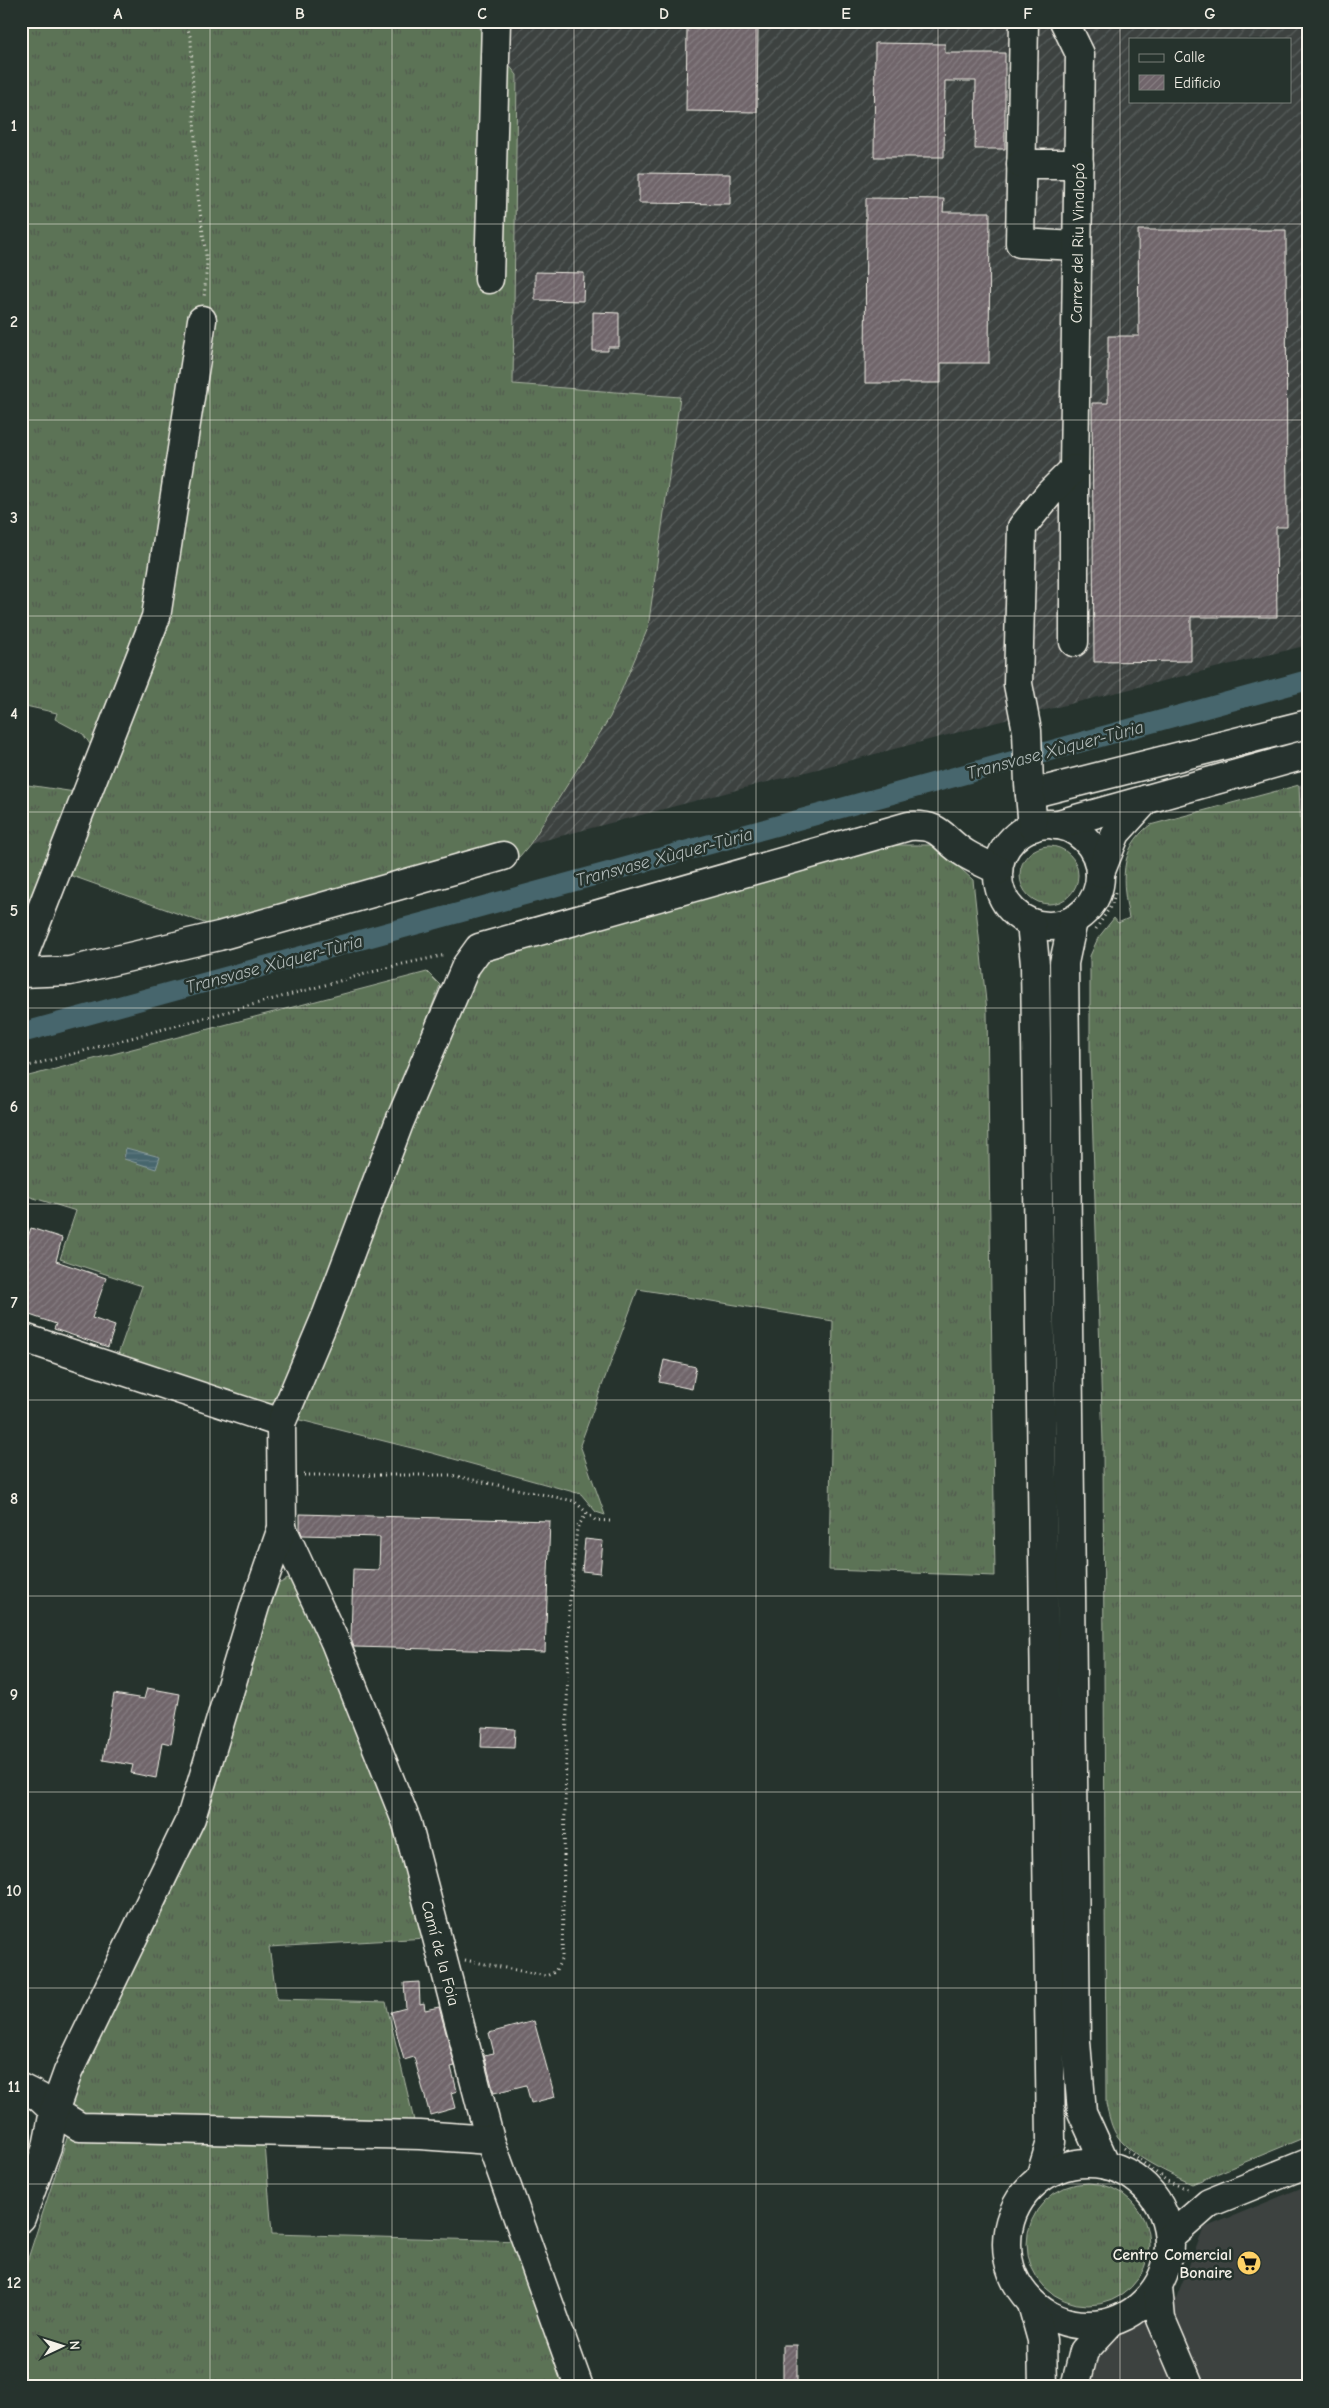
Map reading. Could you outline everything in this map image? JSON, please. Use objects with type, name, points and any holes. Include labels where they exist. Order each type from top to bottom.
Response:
[{"type":"street","points":[[489,278],[496,21]]},
{"type":"street","points":[[1024,21],[1020,243],[1077,246]]},
{"type":"street","name":"Carrer del Riu Vinalopó","points":[[1064,21],[1080,54],[1074,469],[1074,642]]},
{"type":"street","points":[[1021,164],[1078,164]]},
{"type":"street","points":[[21,968],[26,949],[156,617],[202,320]]},
{"type":"street","points":[[1044,826],[1029,789],[1027,731],[1018,684],[1022,528],[1049,494],[1074,469]]},
{"type":"street","points":[[1029,789],[1308,724]]},
{"type":"street","points":[[1083,927],[1045,926],[1031,923],[1016,915],[1005,902],[999,887],[998,870],[1002,856],[1009,843],[1020,833],[1308,754]]},
{"type":"street","points":[[1147,799],[1116,833],[1108,880],[1098,888],[1093,901],[1084,912],[1083,927],[1064,963],[1076,2042],[1082,2112],[1113,2155],[1155,2198],[1177,2244]]},
{"type":"street","points":[[21,2218],[47,2147],[54,2112],[68,2072],[191,1818],[255,1606],[282,1528],[281,1423],[327,1314],[403,1114],[466,966],[479,948],[909,826],[926,825],[944,836],[965,854],[998,870]]},
{"type":"street","points":[[1044,826],[1069,828],[1081,836],[1091,846],[1108,880]]},
{"type":"street","points":[[21,973],[70,971],[219,936],[504,856]]},
{"type":"street","points":[[1031,923],[1036,974],[1052,2142],[1040,2178]]},
{"type":"street","points":[[21,1337],[281,1423]]},
{"type":"street","name":"Camí de la Foia","points":[[282,1528],[335,1642],[407,1823],[490,2140],[579,2387]]},
{"type":"street","points":[[21,2088],[39,2097],[54,2112],[80,2127],[420,2134],[490,2140]]},
{"type":"street","points":[[1113,2155],[1060,2168],[1040,2178],[1023,2195],[1012,2216],[1007,2240],[1009,2263],[1017,2286],[1032,2304],[1055,2320],[1082,2326],[1109,2324],[1128,2316],[1167,2282]]},
{"type":"street","points":[[1155,2198],[1209,2203],[1308,2163]]},
{"type":"street","points":[[1190,2387],[1161,2319],[1168,2263],[1177,2244],[1209,2203]]},
{"type":"street","points":[[1032,2304],[1042,2340],[1043,2387]]},
{"type":"street","points":[[1075,2387],[1084,2351],[1109,2324]]},
{"type":"path","points":[[186,21],[191,40],[198,190],[207,263],[202,320]]},
{"type":"path","points":[[1083,927],[1112,904],[1108,880]]},
{"type":"path","points":[[21,1068],[398,965],[479,948]]},
{"type":"path","points":[[282,1475],[450,1474],[574,1501],[595,1520],[610,1521]]},
{"type":"path","points":[[443,1962],[456,1958],[546,1976],[556,1972],[562,1958],[570,1609],[577,1528],[586,1513]]},
{"type":"path","points":[[1113,2155],[1167,2182],[1184,2189],[1204,2193],[1209,2203]]},
{"type":"path","points":[[1167,2282],[1177,2244]]},
{"type":"shaded area","points":[[473,21],[1308,21],[1308,645],[1009,719],[530,844],[610,717],[680,397],[513,384],[517,75]]},
{"type":"shaded area","points":[[1308,782],[1308,897],[1304,897],[1299,785]]},
{"type":"shaded area","name":"Centro Comercial Bonaire","points":[[1308,2185],[1308,2387],[1087,2387],[1087,2368],[1108,2335],[1176,2298],[1204,2228]]},
{"type":"green space","points":[[21,21],[473,21],[517,75],[513,384],[680,397],[648,628],[610,717],[530,844],[520,856],[504,867],[224,930],[61,872],[94,750],[83,734],[55,719],[57,713],[21,705]]},
{"type":"green space","points":[[21,784],[75,792],[21,945]]},
{"type":"green space","points":[[1299,785],[1304,896],[1308,897],[1308,2136],[1192,2184],[1152,2164],[1124,2144],[1114,2130],[1106,2104],[1103,1442],[1090,1051],[1090,956],[1098,938],[1114,918],[1118,923],[1129,918],[1124,880],[1127,856],[1140,834],[1150,825]]},
{"type":"green space","points":[[895,845],[935,845],[973,880],[987,1011],[995,1576],[829,1570],[833,1321],[638,1289],[580,1445],[605,1515],[596,1512],[581,1494],[432,1453],[296,1419],[478,962],[764,879]]},
{"type":"green space","points":[[1043,846],[1055,846],[1070,854],[1078,869],[1078,881],[1070,896],[1055,904],[1043,904],[1028,896],[1020,881],[1020,869],[1028,854]]},
{"type":"green space","points":[[427,972],[440,985],[279,1412],[116,1360],[142,1286],[60,1259],[76,1211],[21,1194],[21,1078]]},
{"type":"green space","points":[[288,1579],[299,1588],[401,1835],[427,1938],[269,1947],[277,1999],[386,2002],[416,2129],[78,2118],[69,2110],[70,2088],[149,1940],[188,1855],[227,1748],[266,1602],[274,1586]]},
{"type":"green space","points":[[68,2135],[265,2144],[272,2234],[520,2241],[572,2387],[21,2387],[21,2280]]},
{"type":"green space","points":[[1088,2183],[1111,2187],[1131,2201],[1145,2221],[1149,2244],[1145,2267],[1131,2287],[1111,2301],[1088,2305],[1065,2301],[1045,2287],[1031,2267],[1027,2244],[1031,2221],[1045,2201],[1065,2187]]},
{"type":"water","points":[[126,1148],[160,1157],[156,1169],[124,1159]]},
{"type":"building","points":[[687,28],[758,28],[757,112],[686,111]]},
{"type":"building","points":[[875,43],[945,44],[945,53],[1005,53],[1005,149],[975,149],[976,81],[945,81],[944,157],[874,157]]},
{"type":"building","points":[[639,173],[730,174],[730,204],[639,203]]},
{"type":"building","points":[[866,198],[944,199],[943,212],[990,212],[989,363],[941,363],[941,383],[865,383]]},
{"type":"building","points":[[1138,230],[1286,230],[1287,527],[1276,527],[1277,617],[1191,617],[1191,661],[1094,662],[1092,403],[1108,403],[1108,336],[1139,336]]},
{"type":"building","points":[[535,272],[584,273],[583,301],[535,300]]},
{"type":"building","points":[[593,312],[619,313],[619,347],[608,347],[608,351],[593,351]]},
{"type":"building","points":[[31,1228],[62,1238],[56,1261],[106,1278],[92,1318],[115,1326],[108,1347],[54,1329],[56,1324],[21,1312],[21,1258]]},
{"type":"building","points":[[664,1360],[696,1367],[692,1389],[659,1382]]},
{"type":"building","points":[[300,1514],[550,1521],[545,1652],[354,1647],[351,1639],[353,1569],[379,1570],[380,1537],[302,1535]]},
{"type":"building","points":[[585,1539],[603,1541],[600,1573],[582,1571]]},
{"type":"building","points":[[147,1688],[180,1694],[171,1744],[162,1742],[156,1778],[131,1773],[133,1765],[103,1760],[114,1694],[144,1699]]},
{"type":"building","points":[[482,1727],[515,1729],[514,1748],[481,1747]]},
{"type":"building","points":[[419,1982],[420,2004],[424,2003],[425,2010],[439,2007],[455,2066],[451,2067],[457,2091],[451,2093],[455,2108],[430,2115],[414,2057],[404,2060],[391,2012],[406,2008],[404,1983]]},
{"type":"building","points":[[534,2021],[555,2097],[531,2103],[526,2085],[494,2093],[484,2055],[494,2053],[489,2033]]},
{"type":"building","points":[[783,2345],[797,2345],[797,2387],[783,2387]]},
{"type":"waterway","name":"Transvase Xùquer-Tùria","points":[[21,1033],[1308,680]]},
{"type":"place","name":"Centro Comercial Bonaire","points":[[1249,2263]]}]
